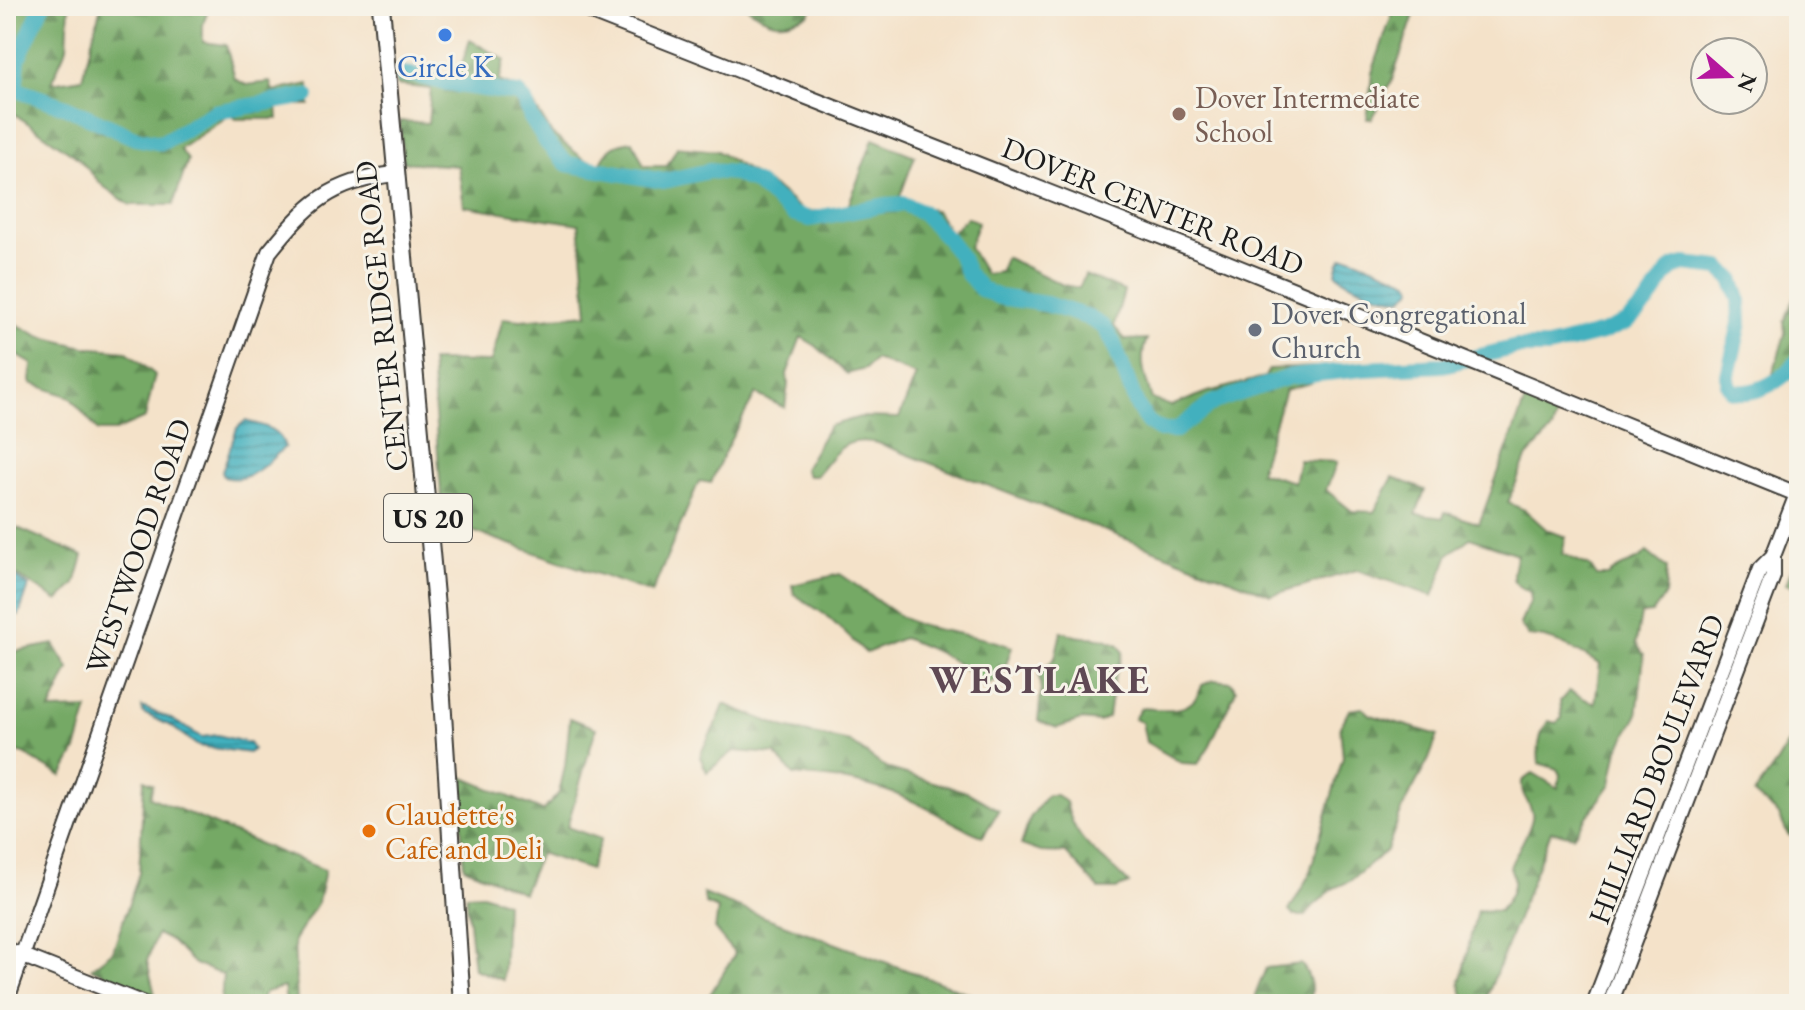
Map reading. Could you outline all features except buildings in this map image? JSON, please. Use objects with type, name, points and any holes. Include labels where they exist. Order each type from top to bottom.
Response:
[{"type":"main road","name":"CENTER RIDGE ROAD","points":[[381,6],[439,639],[462,1004]]},
{"type":"street","name":"DOVER CENTER ROAD","points":[[576,6],[1232,264],[1798,492]]},
{"type":"street","name":"WESTWOOD ROAD","points":[[6,1002],[269,252],[300,214],[336,188],[395,174]]},
{"type":"street","name":"HILLIARD BOULEVARD","points":[[1610,1004],[1773,576],[1773,556],[1798,492]]},
{"type":"street","name":"HILLIARD BOULEVARD","points":[[1594,1004],[1760,569],[1773,556]]},
{"type":"street","points":[[6,949],[144,1004]]},
{"type":"green space","points":[[6,6],[69,6],[67,47],[51,83],[82,78],[101,6],[209,6],[203,25],[203,42],[226,45],[235,79],[246,85],[270,82],[273,91],[309,84],[310,105],[277,105],[278,119],[236,119],[231,114],[180,149],[188,160],[173,205],[130,205],[103,186],[78,158],[6,108]]},
{"type":"green space","points":[[745,6],[813,6],[809,14],[776,22]]},
{"type":"green space","points":[[1395,6],[1417,6],[1392,80],[1372,119],[1367,119],[1372,73]]},
{"type":"green space","points":[[470,40],[505,60],[499,81],[525,91],[552,134],[584,159],[600,164],[613,147],[633,141],[644,166],[667,166],[677,147],[717,151],[777,189],[804,212],[847,209],[873,139],[915,156],[899,199],[936,211],[951,233],[967,217],[978,222],[969,247],[985,274],[1000,272],[1005,257],[1063,285],[1079,288],[1085,275],[1124,291],[1114,326],[1125,340],[1147,339],[1143,361],[1152,399],[1171,406],[1208,392],[1265,377],[1269,369],[1316,367],[1311,383],[1285,390],[1259,472],[1294,482],[1299,460],[1337,462],[1326,490],[1352,511],[1374,512],[1393,477],[1425,490],[1416,514],[1443,518],[1445,512],[1479,524],[1527,395],[1559,408],[1552,430],[1526,458],[1508,503],[1525,510],[1547,530],[1566,537],[1562,554],[1590,566],[1596,576],[1608,576],[1647,552],[1667,568],[1665,595],[1652,613],[1641,614],[1636,643],[1644,655],[1637,716],[1618,749],[1611,784],[1573,836],[1551,831],[1487,997],[1507,1004],[1465,1004],[1460,983],[1477,910],[1499,911],[1509,896],[1513,885],[1510,867],[1532,818],[1522,781],[1533,773],[1558,788],[1560,775],[1557,769],[1539,763],[1541,736],[1548,721],[1556,723],[1562,718],[1560,701],[1569,691],[1595,704],[1600,664],[1557,642],[1528,636],[1520,624],[1531,600],[1530,592],[1514,582],[1517,554],[1470,538],[1449,554],[1433,596],[1357,570],[1271,595],[878,443],[866,441],[849,444],[836,453],[816,476],[808,476],[804,469],[829,426],[860,417],[899,418],[916,375],[875,359],[865,369],[847,374],[801,337],[787,374],[785,408],[756,394],[711,483],[699,481],[652,593],[443,521],[431,361],[491,362],[503,318],[521,320],[588,314],[579,224],[464,206],[458,166],[403,162],[400,121],[428,123],[431,89],[397,85],[396,70],[456,81]]},
{"type":"green space","points":[[1799,287],[1799,359],[1777,382],[1771,380],[1785,334],[1784,322]]},
{"type":"green space","points":[[6,319],[39,336],[84,347],[126,351],[155,375],[145,418],[115,431],[98,431],[70,397],[31,383],[32,364],[6,349]]},
{"type":"green space","points":[[6,523],[83,556],[75,584],[58,601],[6,568]]},
{"type":"green space","points":[[1799,549],[1799,590],[1786,584]]},
{"type":"green space","points":[[840,574],[892,611],[915,623],[1012,647],[1002,677],[983,687],[957,663],[903,638],[866,653],[827,616],[794,594],[792,585]]},
{"type":"green space","points":[[1061,632],[1104,639],[1119,645],[1123,652],[1113,683],[1108,717],[1099,722],[1081,720],[1057,728],[1038,721],[1039,673],[1055,658]]},
{"type":"green space","points":[[54,644],[69,669],[50,710],[88,709],[76,750],[62,776],[24,754],[6,750],[6,653]]},
{"type":"green space","points":[[1214,680],[1231,682],[1236,690],[1198,764],[1182,763],[1146,742],[1142,722],[1134,719],[1141,708],[1186,706],[1198,695],[1202,685]]},
{"type":"green space","points":[[724,704],[785,728],[850,742],[886,768],[967,792],[999,810],[983,836],[920,804],[882,789],[794,775],[775,754],[734,751],[707,772],[700,757]]},
{"type":"green space","points":[[1363,708],[1371,715],[1438,735],[1429,759],[1402,809],[1387,850],[1350,881],[1334,888],[1306,916],[1294,916],[1289,911],[1309,875],[1343,757],[1340,728],[1349,710]]},
{"type":"green space","points":[[570,718],[596,728],[567,827],[601,839],[590,870],[540,853],[523,893],[464,867],[458,775],[543,811],[559,793]]},
{"type":"green space","points":[[1799,725],[1799,839],[1788,835],[1779,815],[1754,794]]},
{"type":"green space","points":[[144,780],[153,784],[150,797],[325,870],[318,902],[294,940],[297,1004],[286,1004],[284,987],[265,992],[259,1004],[221,1004],[223,975],[194,964],[171,941],[157,934],[147,961],[155,995],[91,968],[113,951],[139,873]]},
{"type":"green space","points":[[1047,795],[1056,795],[1066,802],[1070,817],[1083,840],[1129,884],[1116,889],[1099,889],[1066,853],[1041,852],[1021,845],[1030,818]]},
{"type":"green space","points":[[483,894],[506,903],[503,980],[474,969],[466,895]]},
{"type":"green space","points":[[703,894],[987,1002],[704,1004],[735,954],[715,930],[718,909],[706,904]]},
{"type":"green space","points":[[1301,964],[1310,983],[1311,994],[1307,1004],[1256,1004],[1256,993],[1266,968]]},
{"type":"water","points":[[1343,257],[1351,257],[1407,280],[1413,289],[1402,298],[1396,298],[1357,286],[1336,273]]},
{"type":"water","points":[[245,421],[274,431],[285,447],[250,475],[233,479],[224,477],[222,472],[237,428]]},
{"type":"water","points":[[6,570],[29,586],[19,615],[6,610]]},
{"type":"water","points":[[142,707],[202,737],[218,735],[249,743],[253,749],[249,753],[198,746],[171,726],[143,713]]},
{"type":"waterway","points":[[42,6],[18,59],[15,89],[66,107],[135,138],[161,143],[215,112],[307,96]]},
{"type":"waterway","points":[[400,74],[518,94],[525,101],[531,118],[547,143],[567,164],[664,181],[709,171],[734,173],[756,183],[793,214],[810,219],[886,205],[903,204],[922,212],[948,239],[967,273],[981,289],[999,297],[1046,304],[1087,317],[1104,327],[1113,342],[1138,408],[1148,422],[1160,430],[1176,430],[1214,402],[1289,377],[1443,365],[1517,347],[1548,347],[1602,333],[1627,322],[1648,302],[1666,275],[1674,267],[1685,264],[1720,268],[1732,279],[1739,299],[1740,323],[1728,375],[1728,385],[1733,391],[1761,389],[1787,373],[1799,359]]},
{"type":"waterway","points":[[6,88],[15,89]]},
{"type":"place","name":"Circle K","points":[[445,35]]},
{"type":"place","name":"Dover Intermediate School","points":[[1179,114]]},
{"type":"place","name":"Dover Congregational Church","points":[[1255,330]]},
{"type":"place","name":"Claudette's Cafe and Deli","points":[[369,831]]},
{"type":"district","name":"WESTLAKE","points":[[1040,679]]}]
